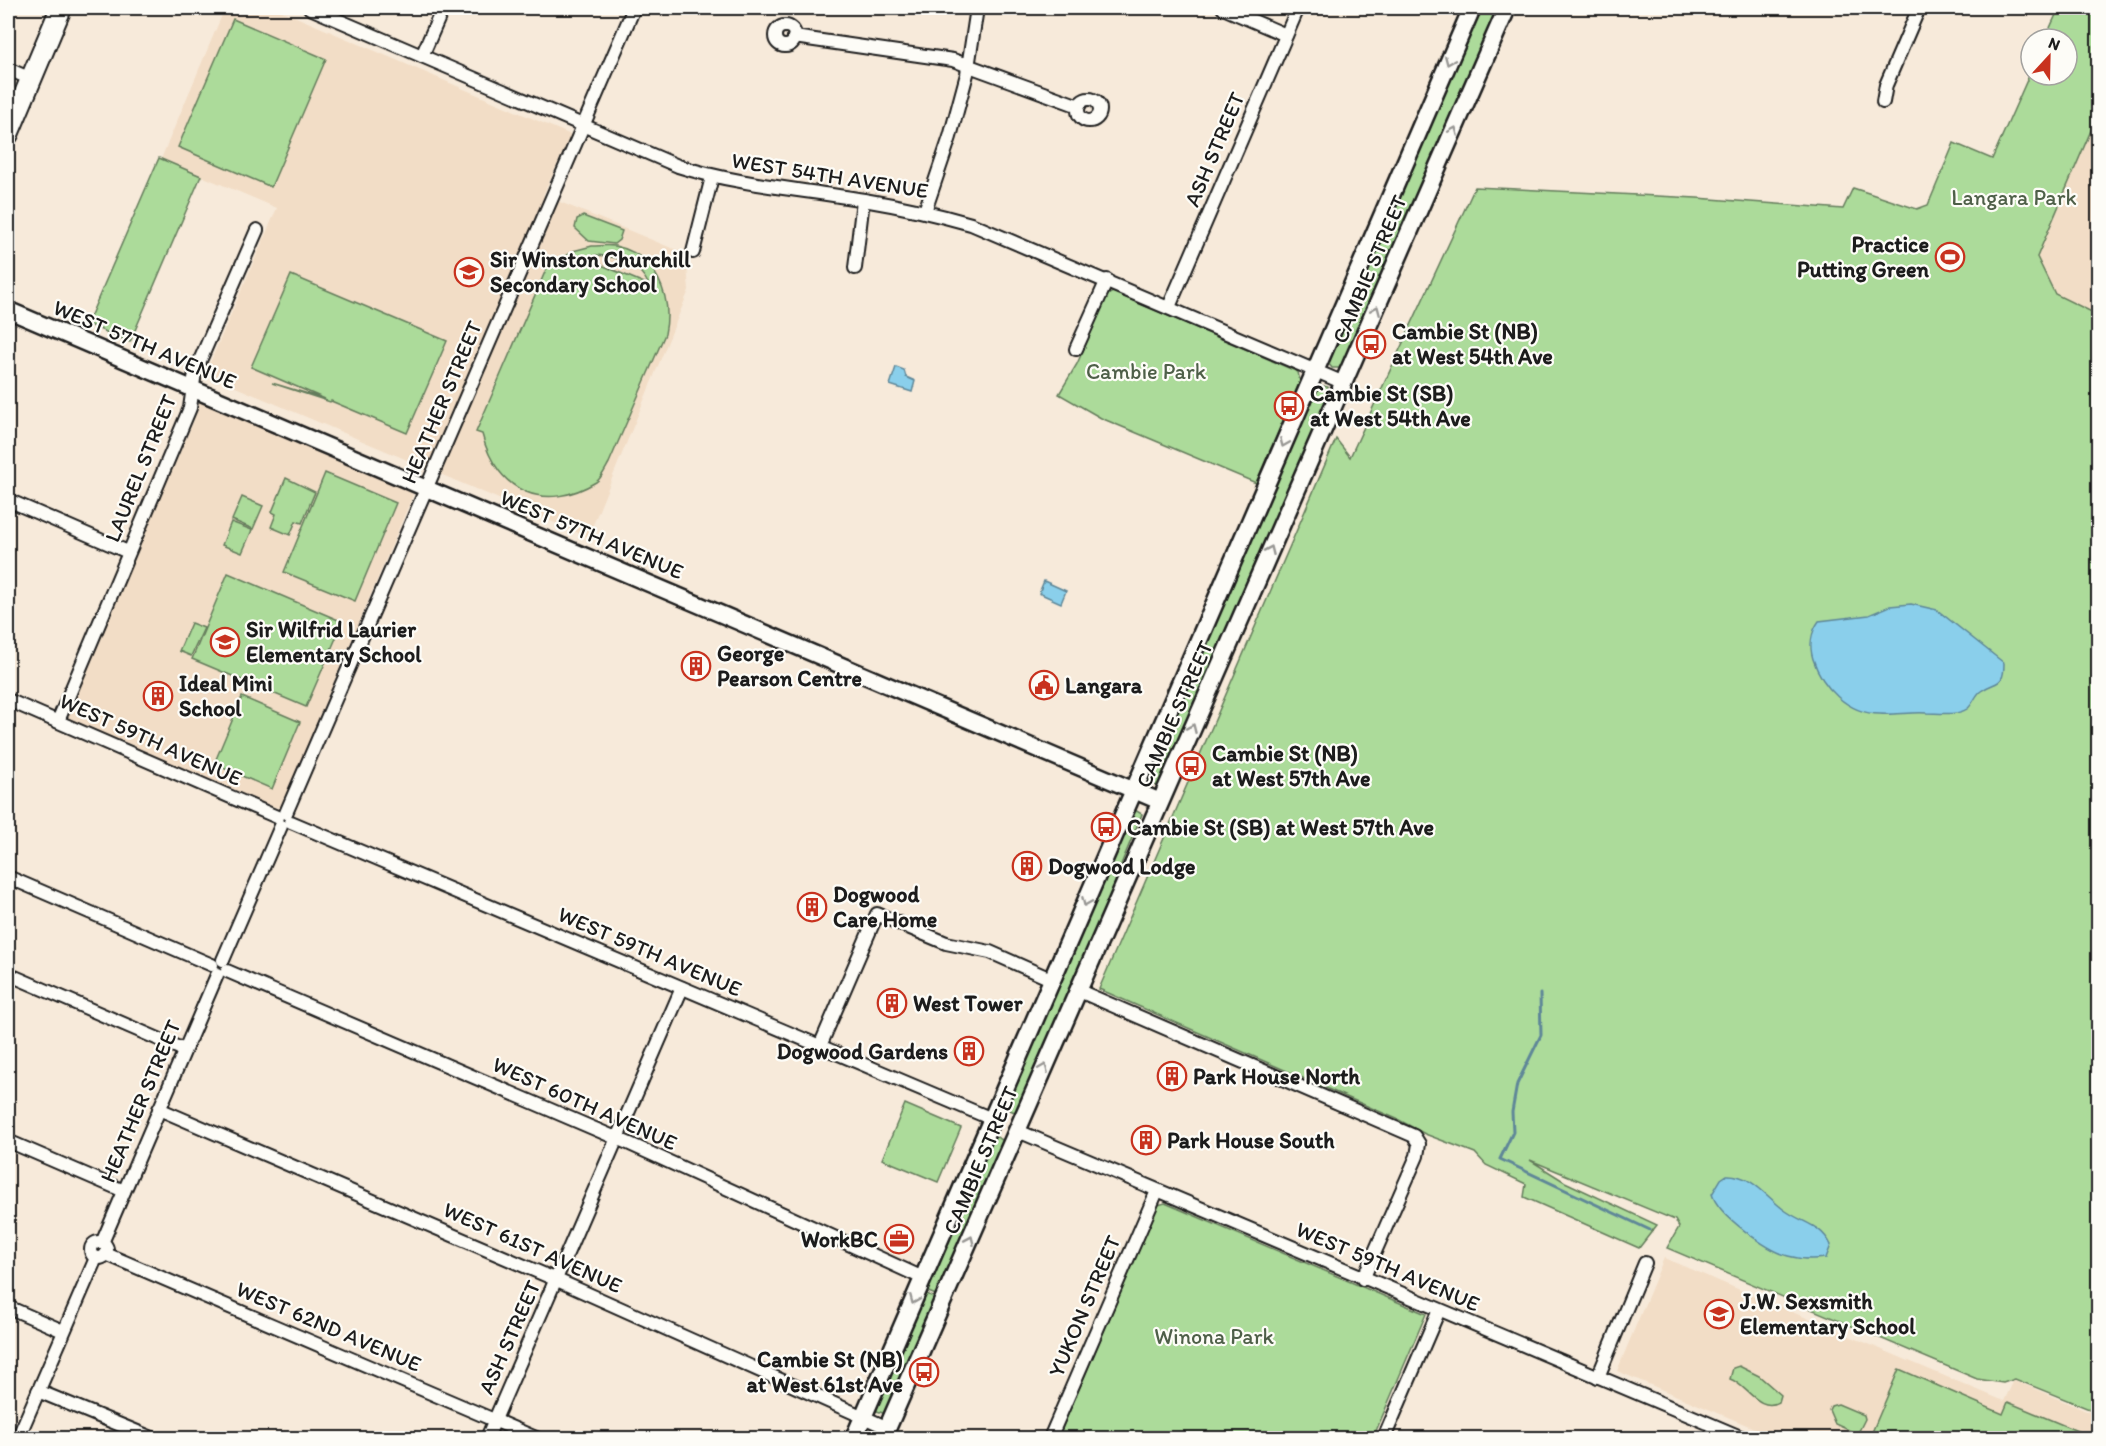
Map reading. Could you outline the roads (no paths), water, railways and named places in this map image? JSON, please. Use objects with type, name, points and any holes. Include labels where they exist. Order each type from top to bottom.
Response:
[{"type":"main road","points":[[8,134],[61,8]]},
{"type":"main road","name":"CAMBIE STREET","points":[[885,1433],[1053,980],[1472,8]]},
{"type":"main road","name":"CAMBIE STREET","points":[[854,1438],[923,1278],[1000,1123],[1077,990],[1507,8]]},
{"type":"street","name":"WEST 54TH AVENUE","points":[[310,8],[678,166],[712,177],[925,211],[1006,237],[1344,382]]},
{"type":"street","points":[[422,56],[443,8]]},
{"type":"street","name":"HEATHER STREET","points":[[18,1438],[63,1331],[101,1252],[124,1191],[184,1050],[634,8]]},
{"type":"street","points":[[925,211],[950,137],[968,64],[977,8]]},
{"type":"street","points":[[1224,8],[1286,35]]},
{"type":"street","name":"ASH STREET","points":[[1169,307],[1298,8]]},
{"type":"street","points":[[1883,102],[1886,85],[1918,8]]},
{"type":"street","points":[[794,38],[968,64],[1079,106]]},
{"type":"street","points":[[8,69],[31,79]]},
{"type":"street","points":[[693,252],[712,177]]},
{"type":"street","points":[[855,268],[863,200]]},
{"type":"street","name":"LAUREL STREET","points":[[58,721],[191,405],[195,372],[257,230]]},
{"type":"street","points":[[1076,349],[1107,280]]},
{"type":"street","name":"WEST 57TH AVENUE","points":[[8,310],[1160,801]]},
{"type":"street","points":[[8,500],[128,552]]},
{"type":"street","name":"WEST 59TH AVENUE","points":[[8,699],[284,820],[1598,1377],[1722,1434],[1743,1438]]},
{"type":"street","name":"WEST 60TH AVENUE","points":[[8,877],[618,1139],[923,1278]]},
{"type":"street","points":[[820,1046],[877,914],[946,943],[990,952],[1053,980]]},
{"type":"street","points":[[8,974],[184,1050]]},
{"type":"street","name":"ASH STREET","points":[[487,1438],[682,988]]},
{"type":"street","points":[[1077,990],[1409,1132],[1419,1144],[1417,1156],[1363,1279]]},
{"type":"street","name":"WEST 61ST AVENUE","points":[[159,1109],[557,1280],[863,1417],[885,1433]]},
{"type":"street","points":[[8,1141],[124,1191]]},
{"type":"street","name":"YUKON STREET","points":[[1050,1438],[1157,1191]]},
{"type":"street","name":"WEST 62ND AVENUE","points":[[101,1252],[536,1438]]},
{"type":"street","points":[[1598,1377],[1645,1263]]},
{"type":"street","points":[[8,1307],[63,1331]]},
{"type":"street","points":[[1384,1438],[1439,1310]]},
{"type":"street","points":[[38,1391],[152,1438]]},
{"type":"water","points":[[896,367],[904,370],[906,377],[915,381],[912,392],[890,385]]},
{"type":"water","points":[[1044,581],[1066,591],[1061,603],[1039,593]]},
{"type":"water","points":[[1911,604],[1937,610],[2004,663],[2001,680],[1979,693],[1967,709],[1947,714],[1868,713],[1847,704],[1838,697],[1817,669],[1811,644],[1819,621],[1869,615],[1890,606]]},
{"type":"water","points":[[1727,1175],[1751,1182],[1790,1214],[1821,1232],[1831,1245],[1826,1258],[1802,1259],[1788,1256],[1768,1247],[1744,1231],[1723,1212],[1712,1194],[1721,1179]]},
{"type":"waterway","points":[[1540,994],[1541,1035],[1517,1084],[1512,1112],[1513,1132],[1500,1159],[1650,1230]]},
{"type":"place","name":"Practice Putting Green","points":[[1950,257]]},
{"type":"place","name":"Sir Winston Churchill Secondary School","points":[[469,272]]},
{"type":"place","name":"Cambie St (NB) at West 54th Ave","points":[[1371,344]]},
{"type":"place","name":"Cambie St (SB) at West 54th Ave","points":[[1289,406]]},
{"type":"place","name":"Sir Wilfrid Laurier Elementary School","points":[[225,642]]},
{"type":"place","name":"George Pearson Centre","points":[[696,666]]},
{"type":"place","name":"Langara","points":[[1044,685]]},
{"type":"place","name":"Ideal Mini School","points":[[158,696]]},
{"type":"place","name":"Cambie St (NB) at West 57th Ave","points":[[1191,766]]},
{"type":"place","name":"Cambie St (SB) at West 57th Ave","points":[[1106,827]]},
{"type":"place","name":"Dogwood Lodge","points":[[1027,866]]},
{"type":"place","name":"Dogwood Care Home","points":[[812,907]]},
{"type":"place","name":"West Tower","points":[[892,1003]]},
{"type":"place","name":"Dogwood Gardens","points":[[969,1051]]},
{"type":"place","name":"Park House North","points":[[1172,1076]]},
{"type":"place","name":"Park House South","points":[[1146,1140]]},
{"type":"place","name":"WorkBC","points":[[899,1239]]},
{"type":"place","name":"J.W. Sexsmith Elementary School","points":[[1719,1314]]},
{"type":"place","name":"Cambie St (NB) at West 61st Ave","points":[[924,1372]]},
{"type":"park label","name":"Langara Park","points":[[2014,197]]},
{"type":"park label","name":"Cambie Park","points":[[1146,371]]},
{"type":"park label","name":"Winona Park","points":[[1214,1336]]}]
